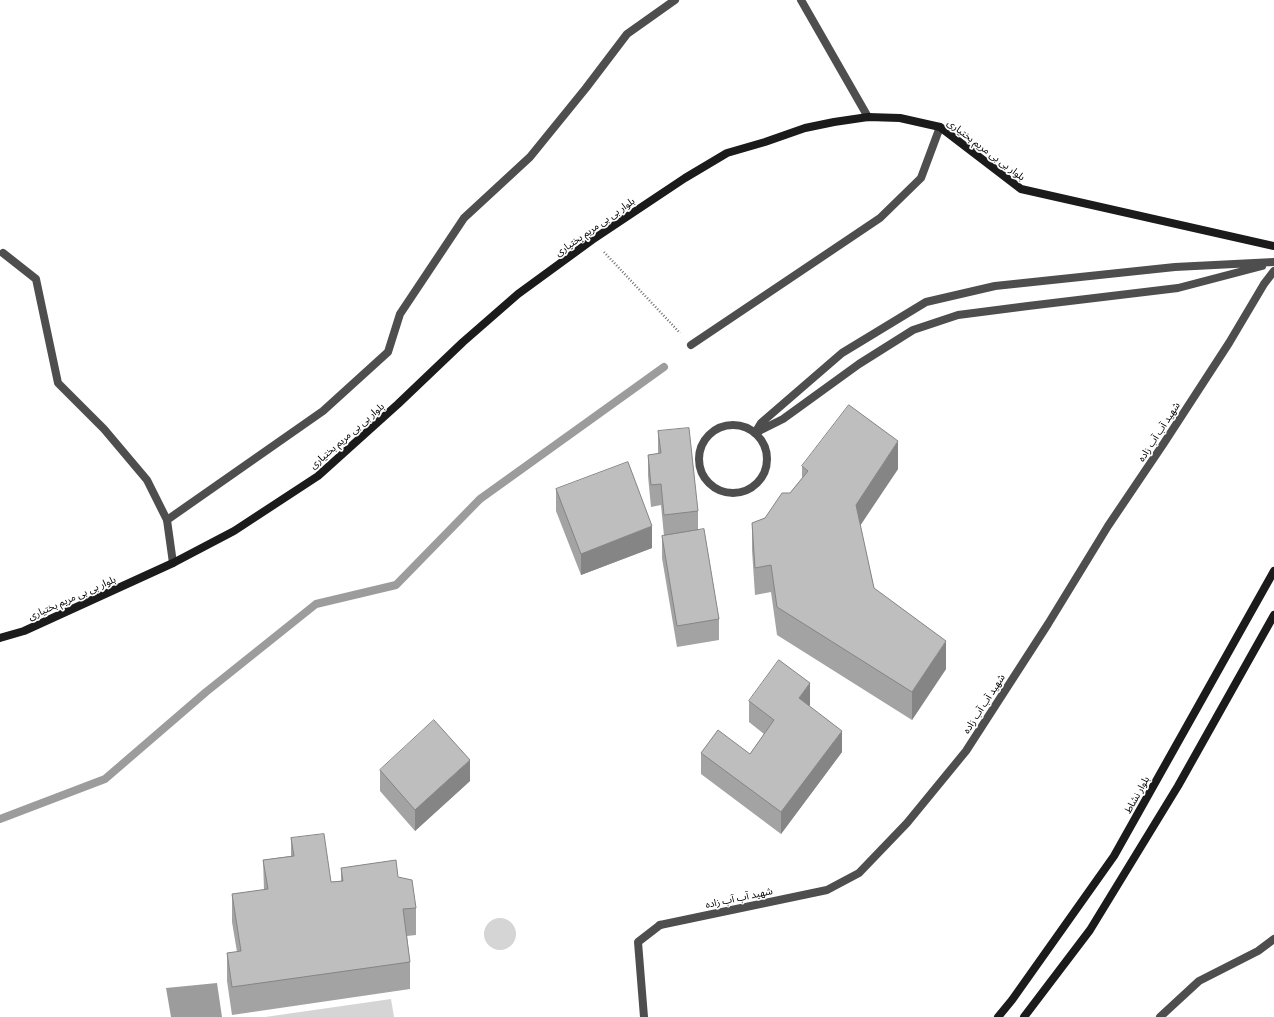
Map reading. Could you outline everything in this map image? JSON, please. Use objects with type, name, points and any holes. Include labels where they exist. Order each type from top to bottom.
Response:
[{"type":"main road","name":"بلوار بی بی مریم بختیاری","points":[[0,638],[24,631],[173,563],[234,531],[318,476],[518,294],[592,240],[727,153],[805,128],[868,117],[900,118],[940,127],[1021,189],[1274,246]]},
{"type":"main road","name":"بلوار نشاط","points":[[998,1017],[1012,1000],[1114,856],[1274,571]]},
{"type":"main road","points":[[1024,1017],[1090,930],[1178,786],[1274,614]]},
{"type":"street","points":[[167,520],[324,411],[388,352],[400,314],[464,218],[530,157],[586,88],[627,34],[675,0]]},
{"type":"street","points":[[801,0],[868,117]]},
{"type":"street","points":[[692,345],[880,218],[921,178],[940,127]]},
{"type":"street","points":[[3,253],[36,279],[58,383],[104,429],[148,480],[167,520],[173,563]]},
{"type":"street","points":[[755,433],[783,420],[859,364],[913,330],[958,315],[1178,288],[1274,262]]},
{"type":"street","points":[[755,433],[761,423],[842,353],[926,302],[995,286],[1175,268],[1274,262]]},
{"type":"street","name":"شهید آب آب زاده","points":[[644,1017],[638,942],[660,925],[827,890],[859,873],[907,823],[966,751],[1048,624],[1108,526],[1164,443],[1229,343],[1264,284],[1274,271]]},
{"type":"street","points":[[734,425],[746,427],[755,433],[762,442],[766,452],[767,464],[764,475],[757,484],[747,491],[736,494],[714,488],[706,480],[701,471],[699,460],[700,449],[706,439],[714,431],[734,425]]},
{"type":"street","points":[[1160,1017],[1199,981],[1258,951],[1274,939]]},
{"type":"path","points":[[592,240],[692,345]]},
{"type":"shaded area","points":[[497,918],[503,918],[512,922],[516,934],[512,946],[503,950],[497,950],[488,946],[484,937],[484,931],[488,922]]},
{"type":"shaded area","points":[[217,983],[222,1017],[171,1017],[166,988]]},
{"type":"shaded area","points":[[391,999],[394,1017],[265,1017]]},
{"type":"building","points":[[849,405],[898,441],[856,505],[874,588],[946,641],[912,692],[777,607],[771,565],[755,568],[752,523],[765,518],[782,493],[790,493],[808,471],[802,466]]},
{"type":"building","points":[[689,428],[698,511],[664,515],[661,484],[651,485],[648,455],[661,453],[658,431]]},
{"type":"building","points":[[628,462],[652,526],[581,554],[556,489]]},
{"type":"building","points":[[704,529],[719,619],[677,626],[662,536]]},
{"type":"building","points":[[779,660],[810,683],[799,698],[842,731],[781,812],[701,753],[718,730],[750,754],[774,720],[749,701]]},
{"type":"building","points":[[434,720],[470,760],[415,810],[380,770]]},
{"type":"building","points":[[324,834],[331,882],[343,881],[341,868],[396,860],[398,877],[412,880],[416,908],[403,909],[410,962],[232,987],[227,953],[241,951],[232,894],[268,889],[263,860],[294,856],[291,838]]},
{"type":"waterway","points":[[0,819],[105,779],[206,692],[316,604],[396,585],[480,499],[664,367]]}]
